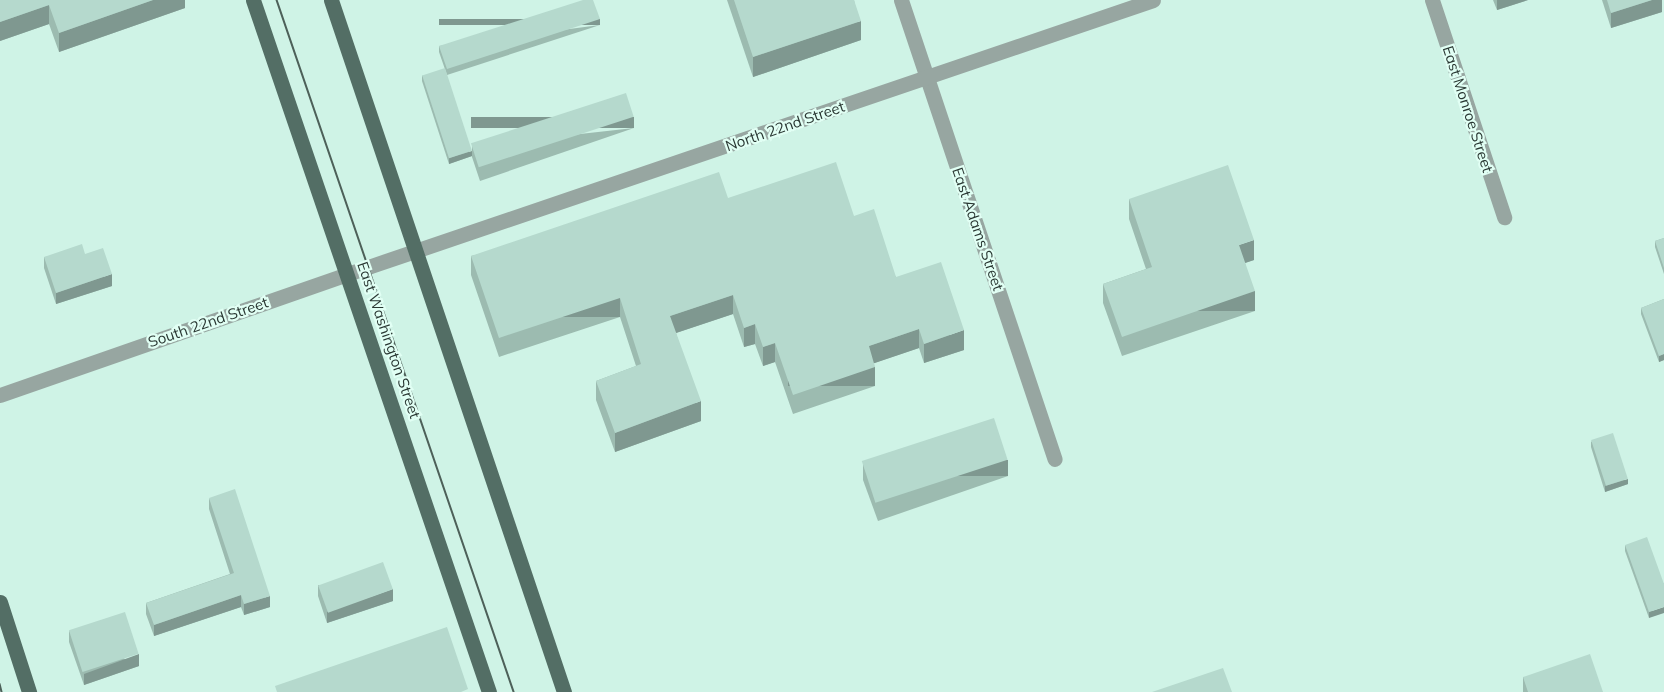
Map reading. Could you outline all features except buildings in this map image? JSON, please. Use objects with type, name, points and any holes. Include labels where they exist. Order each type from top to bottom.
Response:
[{"type":"main road","name":"East Washington Street","points":[[253,0],[489,692]]},
{"type":"main road","points":[[331,0],[564,692]]},
{"type":"main road","points":[[0,602],[29,692]]},
{"type":"street","name":"East Adams Street","points":[[901,0],[1055,459]]},
{"type":"street","name":"North 22nd Street","points":[[416,251],[1153,0]]},
{"type":"street","name":"East Monroe Street","points":[[1432,0],[1504,217]]},
{"type":"street","name":"South 22nd Street","points":[[0,395],[416,251]]},
{"type":"tram line","points":[[277,0],[514,692]]},
{"type":"tram line","points":[[0,684],[2,692]]}]
